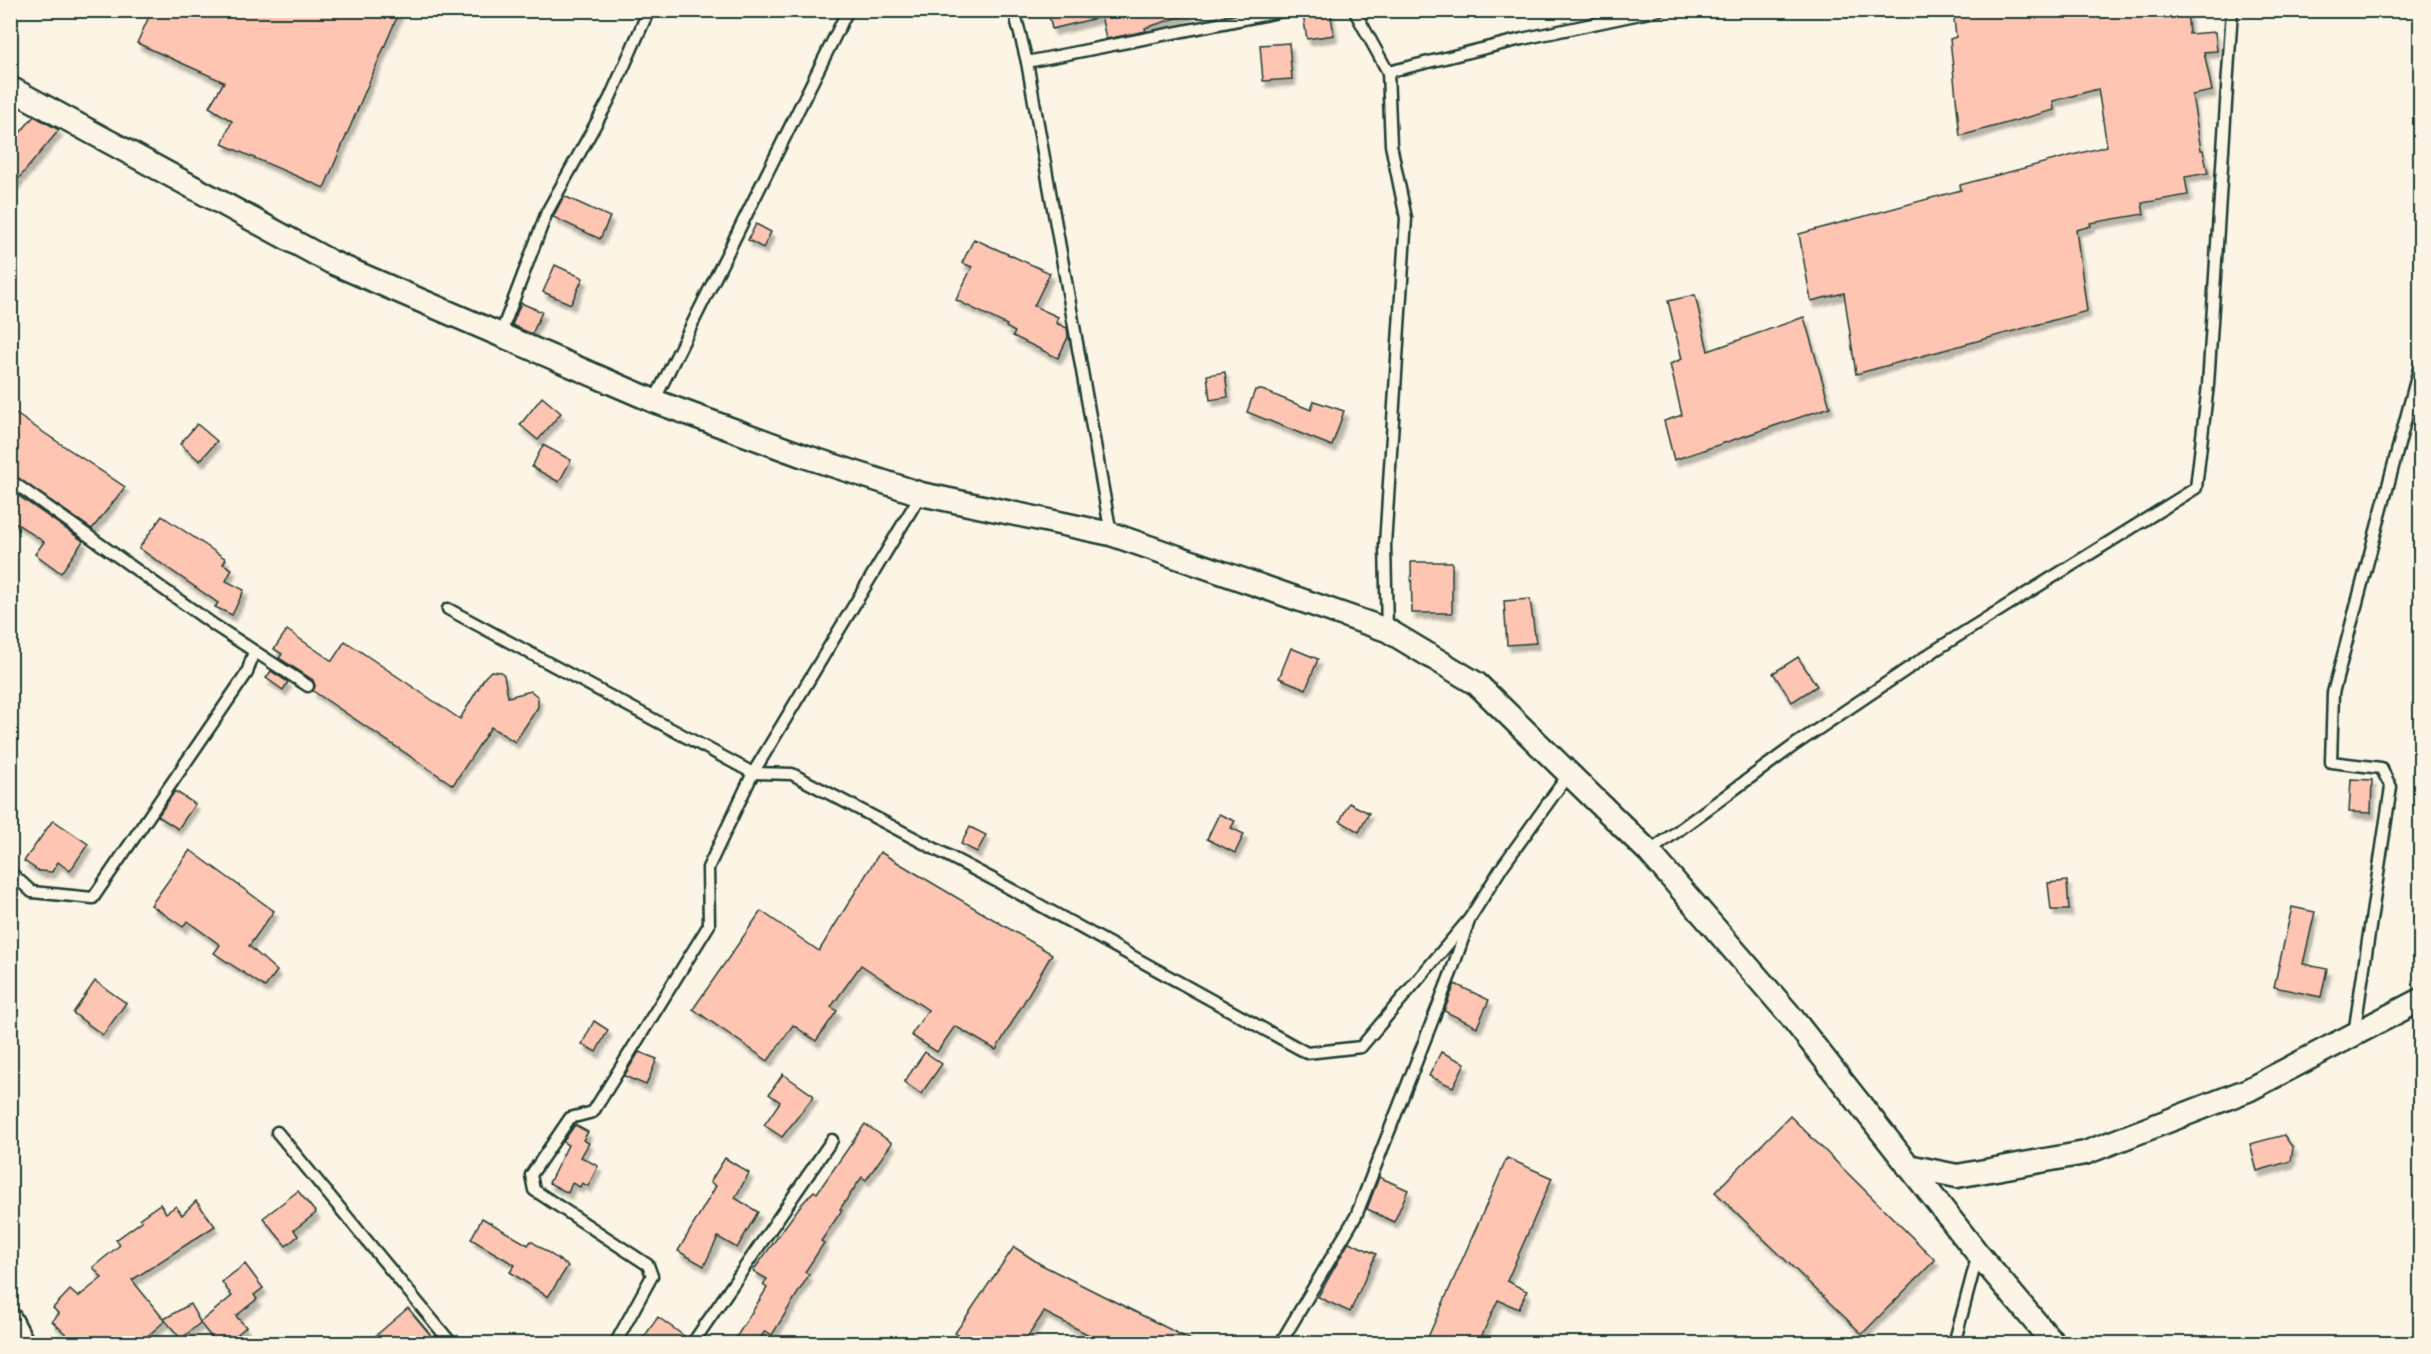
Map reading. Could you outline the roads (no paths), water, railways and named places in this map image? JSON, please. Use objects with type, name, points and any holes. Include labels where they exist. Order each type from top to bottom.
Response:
[{"type":"street","points":[[10,88],[331,262],[501,333],[654,401],[804,456],[921,494],[1111,534],[1387,630],[1477,684],[1649,852],[1789,1014],[1978,1254],[2054,1344]]},
{"type":"street","points":[[1908,1166],[1957,1176],[2085,1153],[2248,1090],[2421,1000]]},
{"type":"street","points":[[10,1319],[23,1344]]},
{"type":"lane","points":[[501,333],[547,212],[609,100],[649,10]]},
{"type":"lane","points":[[654,401],[848,10]]},
{"type":"lane","points":[[1014,10],[1027,62],[1111,534]]},
{"type":"lane","points":[[1027,62],[1289,10]]},
{"type":"lane","points":[[1354,10],[1388,72],[1391,145],[1406,218],[1385,545],[1387,630]]},
{"type":"lane","points":[[1388,72],[1522,39],[1659,10]]},
{"type":"lane","points":[[1649,852],[1796,744],[1934,651],[2196,488],[2208,385],[2232,10]]},
{"type":"lane","points":[[2354,1034],[2391,787],[2381,768],[2331,762],[2333,693],[2421,365]]},
{"type":"lane","points":[[10,480],[254,651],[308,686]]},
{"type":"lane","points":[[615,1344],[652,1276],[648,1264],[534,1190],[531,1175],[570,1118],[593,1112],[709,925],[708,868],[753,773],[921,494]]},
{"type":"lane","points":[[448,609],[753,773],[792,774],[998,882],[1306,1053],[1361,1047],[1470,918],[1502,867],[1568,775]]},
{"type":"lane","points":[[10,872],[32,892],[93,898],[247,673],[254,651]]},
{"type":"lane","points":[[1280,1344],[1356,1216],[1451,973],[1470,918]]},
{"type":"lane","points":[[277,1132],[452,1344]]},
{"type":"lane","points":[[692,1344],[832,1140]]},
{"type":"lane","points":[[1954,1344],[1978,1254]]}]
